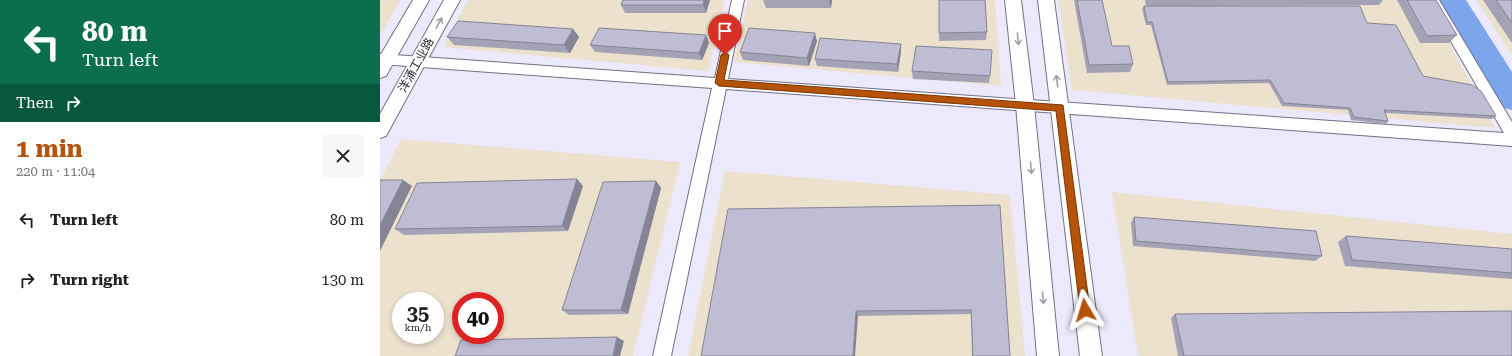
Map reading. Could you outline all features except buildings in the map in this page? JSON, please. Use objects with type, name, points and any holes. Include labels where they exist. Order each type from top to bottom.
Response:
[{"type":"street","points":[[382,63],[422,0]]},
{"type":"street","name":"洋涌工业路","points":[[380,131],[452,0]]},
{"type":"street","points":[[662,356],[719,83],[738,0]]},
{"type":"street","points":[[1013,0],[1025,105],[1048,356]]},
{"type":"street","points":[[1046,0],[1091,356]]},
{"type":"street","points":[[1433,0],[1512,135]]},
{"type":"street","points":[[382,63],[418,62],[1512,140]]},
{"type":"shaded area","points":[[380,0],[401,0],[380,35]]},
{"type":"shaded area","points":[[468,0],[725,0],[708,71],[443,47]]},
{"type":"shaded area","points":[[748,0],[995,0],[1001,86],[734,62]]},
{"type":"shaded area","points":[[1058,0],[1426,0],[1495,128],[1072,90]]},
{"type":"shaded area","points":[[1476,0],[1512,0],[1512,56]]},
{"type":"shaded area","points":[[401,139],[680,162],[633,356],[380,356],[380,180]]},
{"type":"shaded area","points":[[725,171],[1010,195],[1025,356],[688,356]]},
{"type":"shaded area","points":[[1112,192],[1512,234],[1512,356],[1138,356]]},
{"type":"waterway","points":[[1452,0],[1512,98]]},
{"type":"route","points":[[725,55],[719,83],[1060,108],[1085,310]]}]
